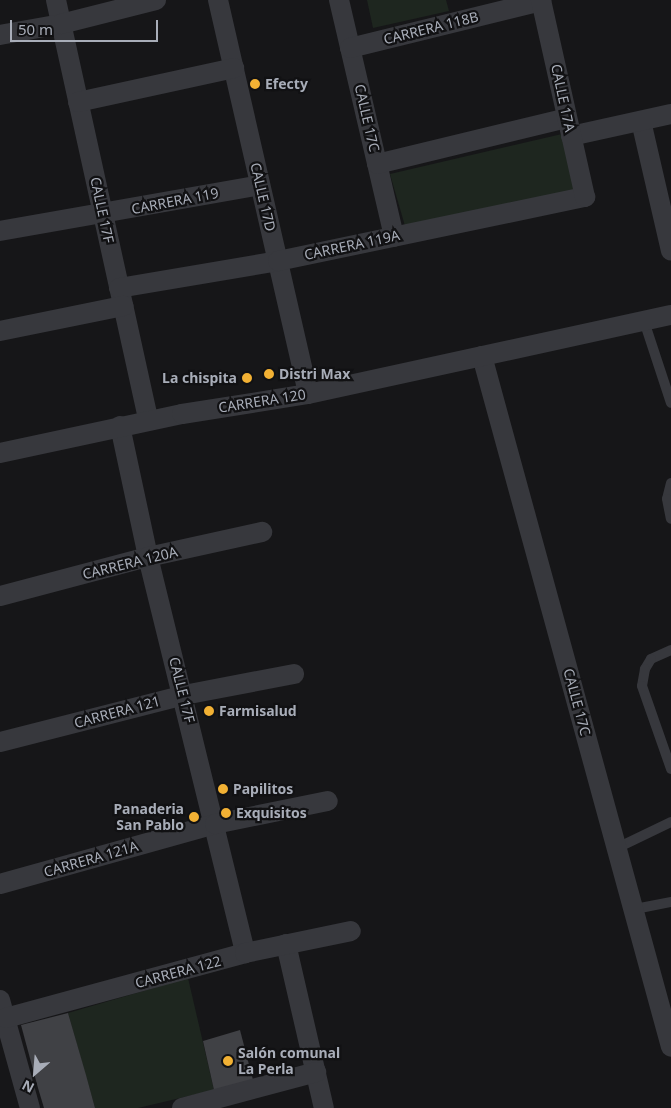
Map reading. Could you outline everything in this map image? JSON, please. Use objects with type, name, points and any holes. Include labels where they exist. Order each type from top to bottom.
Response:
[{"type":"street","name":"CALLE 17F","points":[[56,0],[148,420]]},
{"type":"street","points":[[0,35],[62,24],[156,0]]},
{"type":"street","name":"CALLE 17D","points":[[218,0],[308,394]]},
{"type":"street","name":"CALLE 17C","points":[[339,0],[394,237]]},
{"type":"street","name":"CARRERA 118B","points":[[350,48],[541,1]]},
{"type":"street","name":"CALLE 17A","points":[[541,1],[584,197]]},
{"type":"street","points":[[78,102],[234,68]]},
{"type":"street","points":[[377,164],[569,127],[641,121],[671,114]]},
{"type":"street","points":[[641,121],[671,251]]},
{"type":"street","name":"CARRERA 119","points":[[0,231],[260,185]]},
{"type":"street","name":"CARRERA 119A","points":[[0,331],[121,297],[278,261],[584,197]]},
{"type":"street","name":"CARRERA 120","points":[[0,453],[148,420],[308,394],[482,356],[662,320]]},
{"type":"street","name":"CALLE 17C","points":[[482,356],[671,1047]]},
{"type":"street","name":"CALLE 17F","points":[[120,426],[148,557],[216,824],[245,954]]},
{"type":"street","name":"CARRERA 120A","points":[[0,596],[148,557],[262,532]]},
{"type":"street","name":"CARRERA 121","points":[[0,742],[184,695],[294,674]]},
{"type":"street","name":"CARRERA 121A","points":[[0,884],[216,824],[328,801]]},
{"type":"street","name":"CARRERA 122","points":[[3,1009],[286,944],[351,931]]},
{"type":"street","points":[[286,944],[324,1108]]},
{"type":"street","points":[[3,1009],[30,1108]]},
{"type":"street","points":[[182,1108],[316,1072]]},
{"type":"lane","points":[[662,320],[671,403]]},
{"type":"lane","points":[[671,483],[667,499],[671,520]]},
{"type":"lane","points":[[671,650],[651,659],[645,669],[642,686],[671,769]]},
{"type":"lane","points":[[617,848],[671,822]]},
{"type":"lane","points":[[635,910],[671,902]]},
{"type":"shaded area","points":[[367,0],[446,0],[449,11],[373,28]]},
{"type":"shaded area","points":[[562,134],[576,191],[405,226],[390,174]]},
{"type":"shaded area","points":[[188,978],[214,1090],[138,1108],[95,1108],[68,1013]]},
{"type":"building","points":[[68,1013],[95,1108],[44,1108],[38,1088],[21,1025]]},
{"type":"building","name":"Salón comunal La Perla","points":[[240,1030],[253,1080],[214,1090],[203,1041]]},
{"type":"place","name":"Efecty","points":[[255,84]]},
{"type":"place","name":"Distri Max","points":[[269,374]]},
{"type":"place","name":"La chispita","points":[[247,378]]},
{"type":"place","name":"Farmisalud","points":[[209,711]]},
{"type":"place","name":"Papilitos","points":[[223,789]]},
{"type":"place","name":"Exquisitos","points":[[226,813]]},
{"type":"place","name":"Panaderia San Pablo","points":[[194,817]]},
{"type":"place","name":"Salón comunal La Perla","points":[[228,1061]]}]
